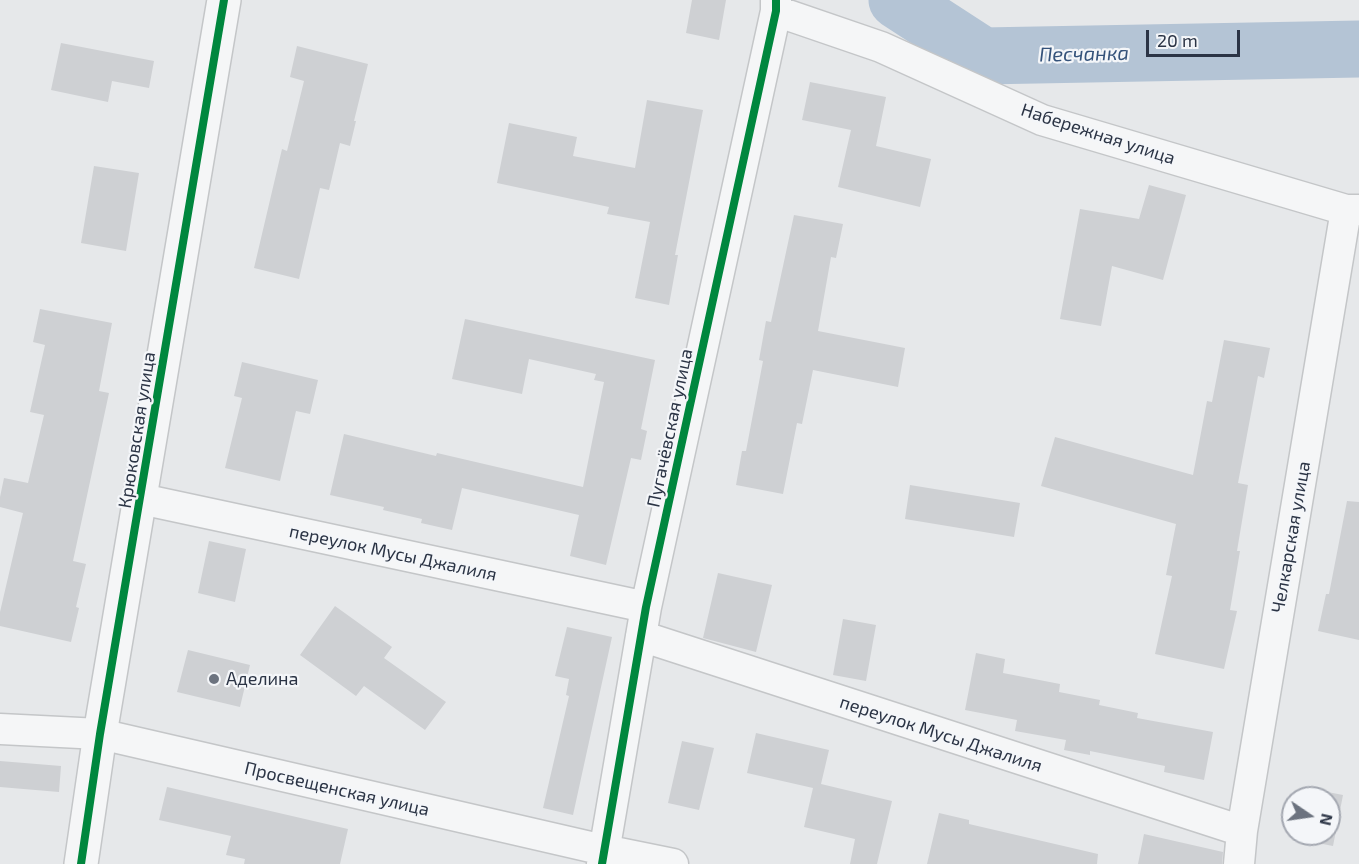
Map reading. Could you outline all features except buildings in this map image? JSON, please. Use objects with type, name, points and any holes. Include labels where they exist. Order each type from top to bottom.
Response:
[{"type":"street","name":"Крюковская улица","points":[[81,864],[100,734],[224,0]]},
{"type":"street","name":"Набережная улица","points":[[776,5],[881,47],[1042,120],[1353,210]]},
{"type":"street","name":"Пугачёвская улица","points":[[603,857],[646,607],[776,5]]},
{"type":"street","name":"Челкарская улица","points":[[1239,864],[1242,831],[1353,210]]},
{"type":"street","name":"переулок Мусы Джалиля","points":[[141,499],[646,607]]},
{"type":"street","name":"переулок Мусы Джалиля","points":[[641,636],[1242,831]]},
{"type":"street","name":"Просвещенская улица","points":[[0,729],[100,734],[603,857],[673,864]]},
{"type":"waterway","name":"Песчанка","points":[[897,0],[983,56],[1359,49]]},
{"type":"cycle path","points":[[81,864],[100,734],[224,0]]},
{"type":"cycle path","points":[[602,864],[646,607],[776,11],[776,0]]},
{"type":"place","name":"Аделина","points":[[214,679]]}]
